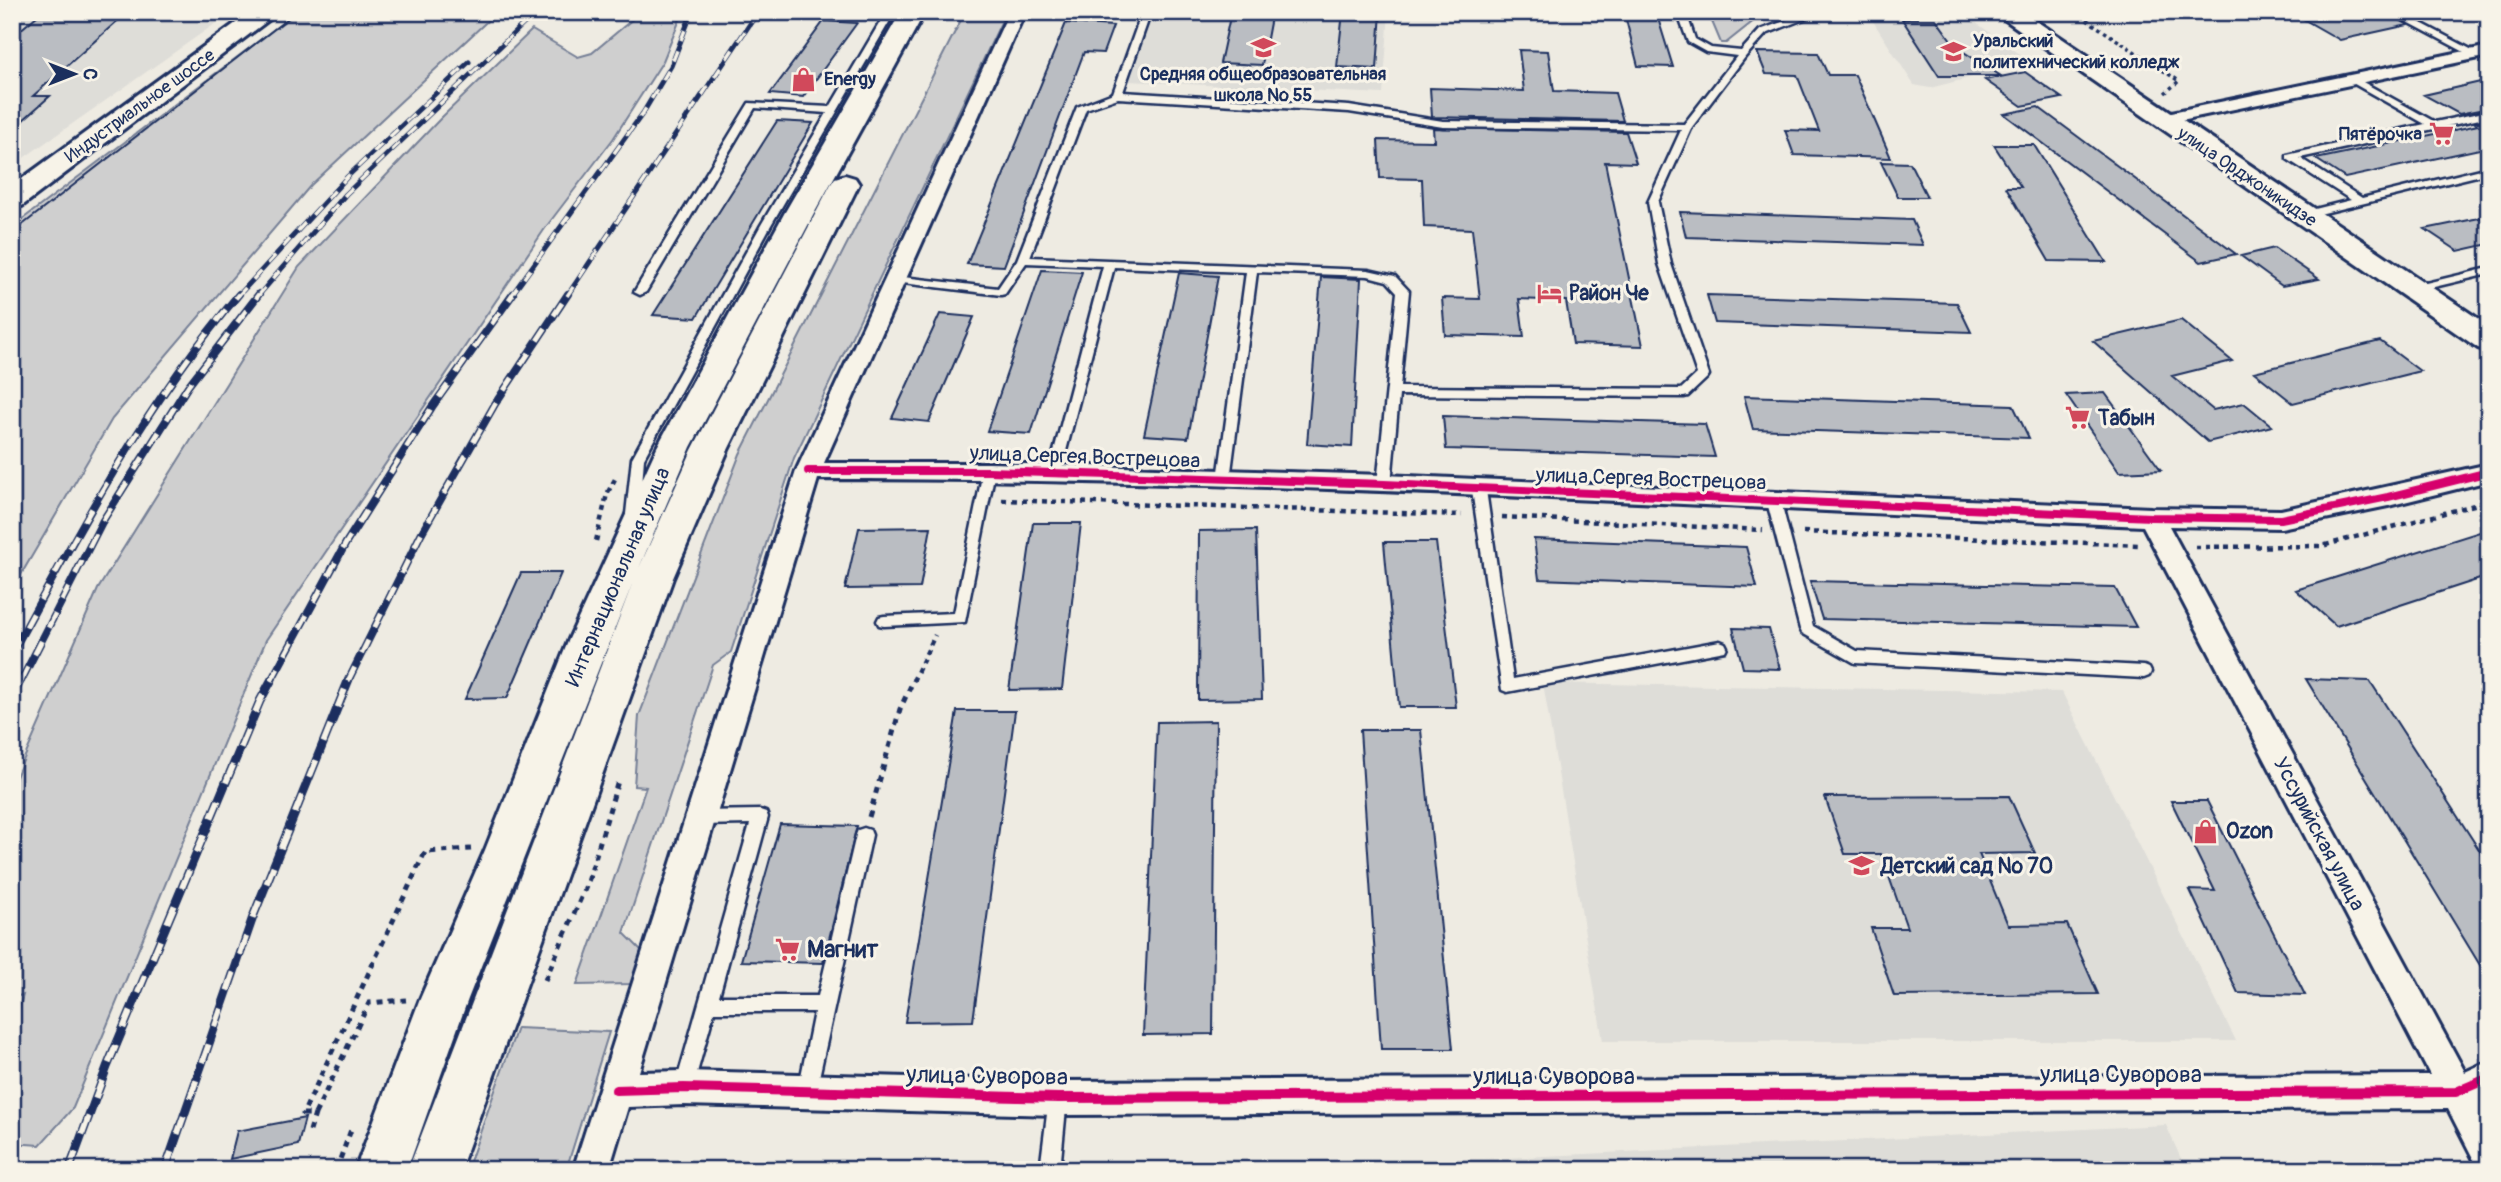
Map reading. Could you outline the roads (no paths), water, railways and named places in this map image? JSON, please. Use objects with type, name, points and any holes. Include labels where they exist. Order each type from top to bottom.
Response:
[{"type":"main road","name":"Индустриальное шоссе","points":[[12,200],[267,12]]},
{"type":"main road","name":"Интернациональная улица","points":[[434,1170],[654,578],[692,449],[800,212],[913,12]]},
{"type":"main road","name":"Интернациональная улица","points":[[381,1170],[444,999],[507,850],[589,639],[630,547],[692,449],[941,12]]},
{"type":"main road","name":"улица Орджоникидзе","points":[[2006,12],[2162,108],[2303,215],[2489,341]]},
{"type":"street","points":[[591,1170],[808,471],[1017,12]]},
{"type":"street","points":[[2162,108],[2352,79],[2482,52]]},
{"type":"street","name":"улица Сергея Вострецова","points":[[808,471],[989,471],[1384,484],[2151,517],[2281,519],[2388,497],[2489,472]]},
{"type":"street","name":"Уссурийская улица","points":[[2151,517],[2489,1151]]},
{"type":"street","name":"улица Суворова","points":[[616,1090],[684,1088],[1058,1098],[2456,1092],[2489,1078]]},
{"type":"lane","points":[[630,547],[638,458],[832,110],[891,12]]},
{"type":"lane","points":[[1117,95],[1147,12]]},
{"type":"lane","points":[[1681,12],[1691,40],[1709,50],[1744,54]]},
{"type":"lane","points":[[1392,391],[1684,393],[1703,375],[1665,264],[1653,202],[1687,127],[1763,32],[1818,12]]},
{"type":"lane","points":[[2393,12],[2482,52]]},
{"type":"lane","points":[[2352,79],[2434,125]]},
{"type":"lane","points":[[894,279],[1001,292],[1023,260],[1082,107],[1117,95],[1349,108],[1443,124],[1687,127]]},
{"type":"lane","points":[[640,292],[752,105],[832,110]]},
{"type":"lane","points":[[2360,201],[2291,157],[2487,116]]},
{"type":"lane","points":[[2303,215],[2489,170]]},
{"type":"lane","points":[[1023,260],[1368,272],[1391,278],[1403,291],[1384,484]]},
{"type":"lane","points":[[1054,474],[1109,263]]},
{"type":"lane","points":[[1224,479],[1252,268]]},
{"type":"lane","points":[[2413,289],[2489,271]]},
{"type":"lane","points":[[884,621],[960,618],[989,471]]},
{"type":"lane","points":[[1479,490],[1507,686],[1720,647]]},
{"type":"lane","points":[[1774,502],[1807,629],[1855,657],[2144,672]]},
{"type":"lane","points":[[684,1088],[760,817],[700,818]]},
{"type":"lane","points":[[807,1091],[864,835]]},
{"type":"lane","points":[[707,1004],[825,1004]]},
{"type":"lane","points":[[1050,1170],[1058,1098]]},
{"type":"tram line","points":[[12,233],[296,12]]},
{"type":"railway","points":[[258,296],[346,194],[536,12]]},
{"type":"railway","points":[[511,296],[643,113],[671,66],[692,12]]},
{"type":"railway","points":[[567,296],[758,12]]},
{"type":"railway","points":[[238,296],[348,176],[469,62]]},
{"type":"railway","points":[[12,653],[89,513],[144,422],[174,378],[239,294]]},
{"type":"railway","points":[[21,681],[102,522],[188,386],[259,294]]},
{"type":"railway","points":[[271,681],[346,543],[432,407],[513,294]]},
{"type":"railway","points":[[348,681],[421,534],[495,404],[568,294]]},
{"type":"railway","points":[[12,698],[21,679]]},
{"type":"railway","points":[[69,1170],[107,1067],[260,701],[272,679]]},
{"type":"railway","points":[[165,1170],[253,917],[349,679]]},
{"type":"place","name":"Средняя общеобразовательная школа № 55","points":[[1263,47]]},
{"type":"place","name":"Уральский политехнический колледж","points":[[1953,51]]},
{"type":"place","name":"Energy","points":[[804,79]]},
{"type":"place","name":"Пятёрочка","points":[[2442,134]]},
{"type":"place","name":"Район Че","points":[[1549,293]]},
{"type":"place","name":"Табын","points":[[2078,418]]},
{"type":"place","name":"Ozon","points":[[2206,831]]},
{"type":"place","name":"Детский сад № 70","points":[[1861,866]]},
{"type":"place","name":"Магнит","points":[[787,949]]}]
